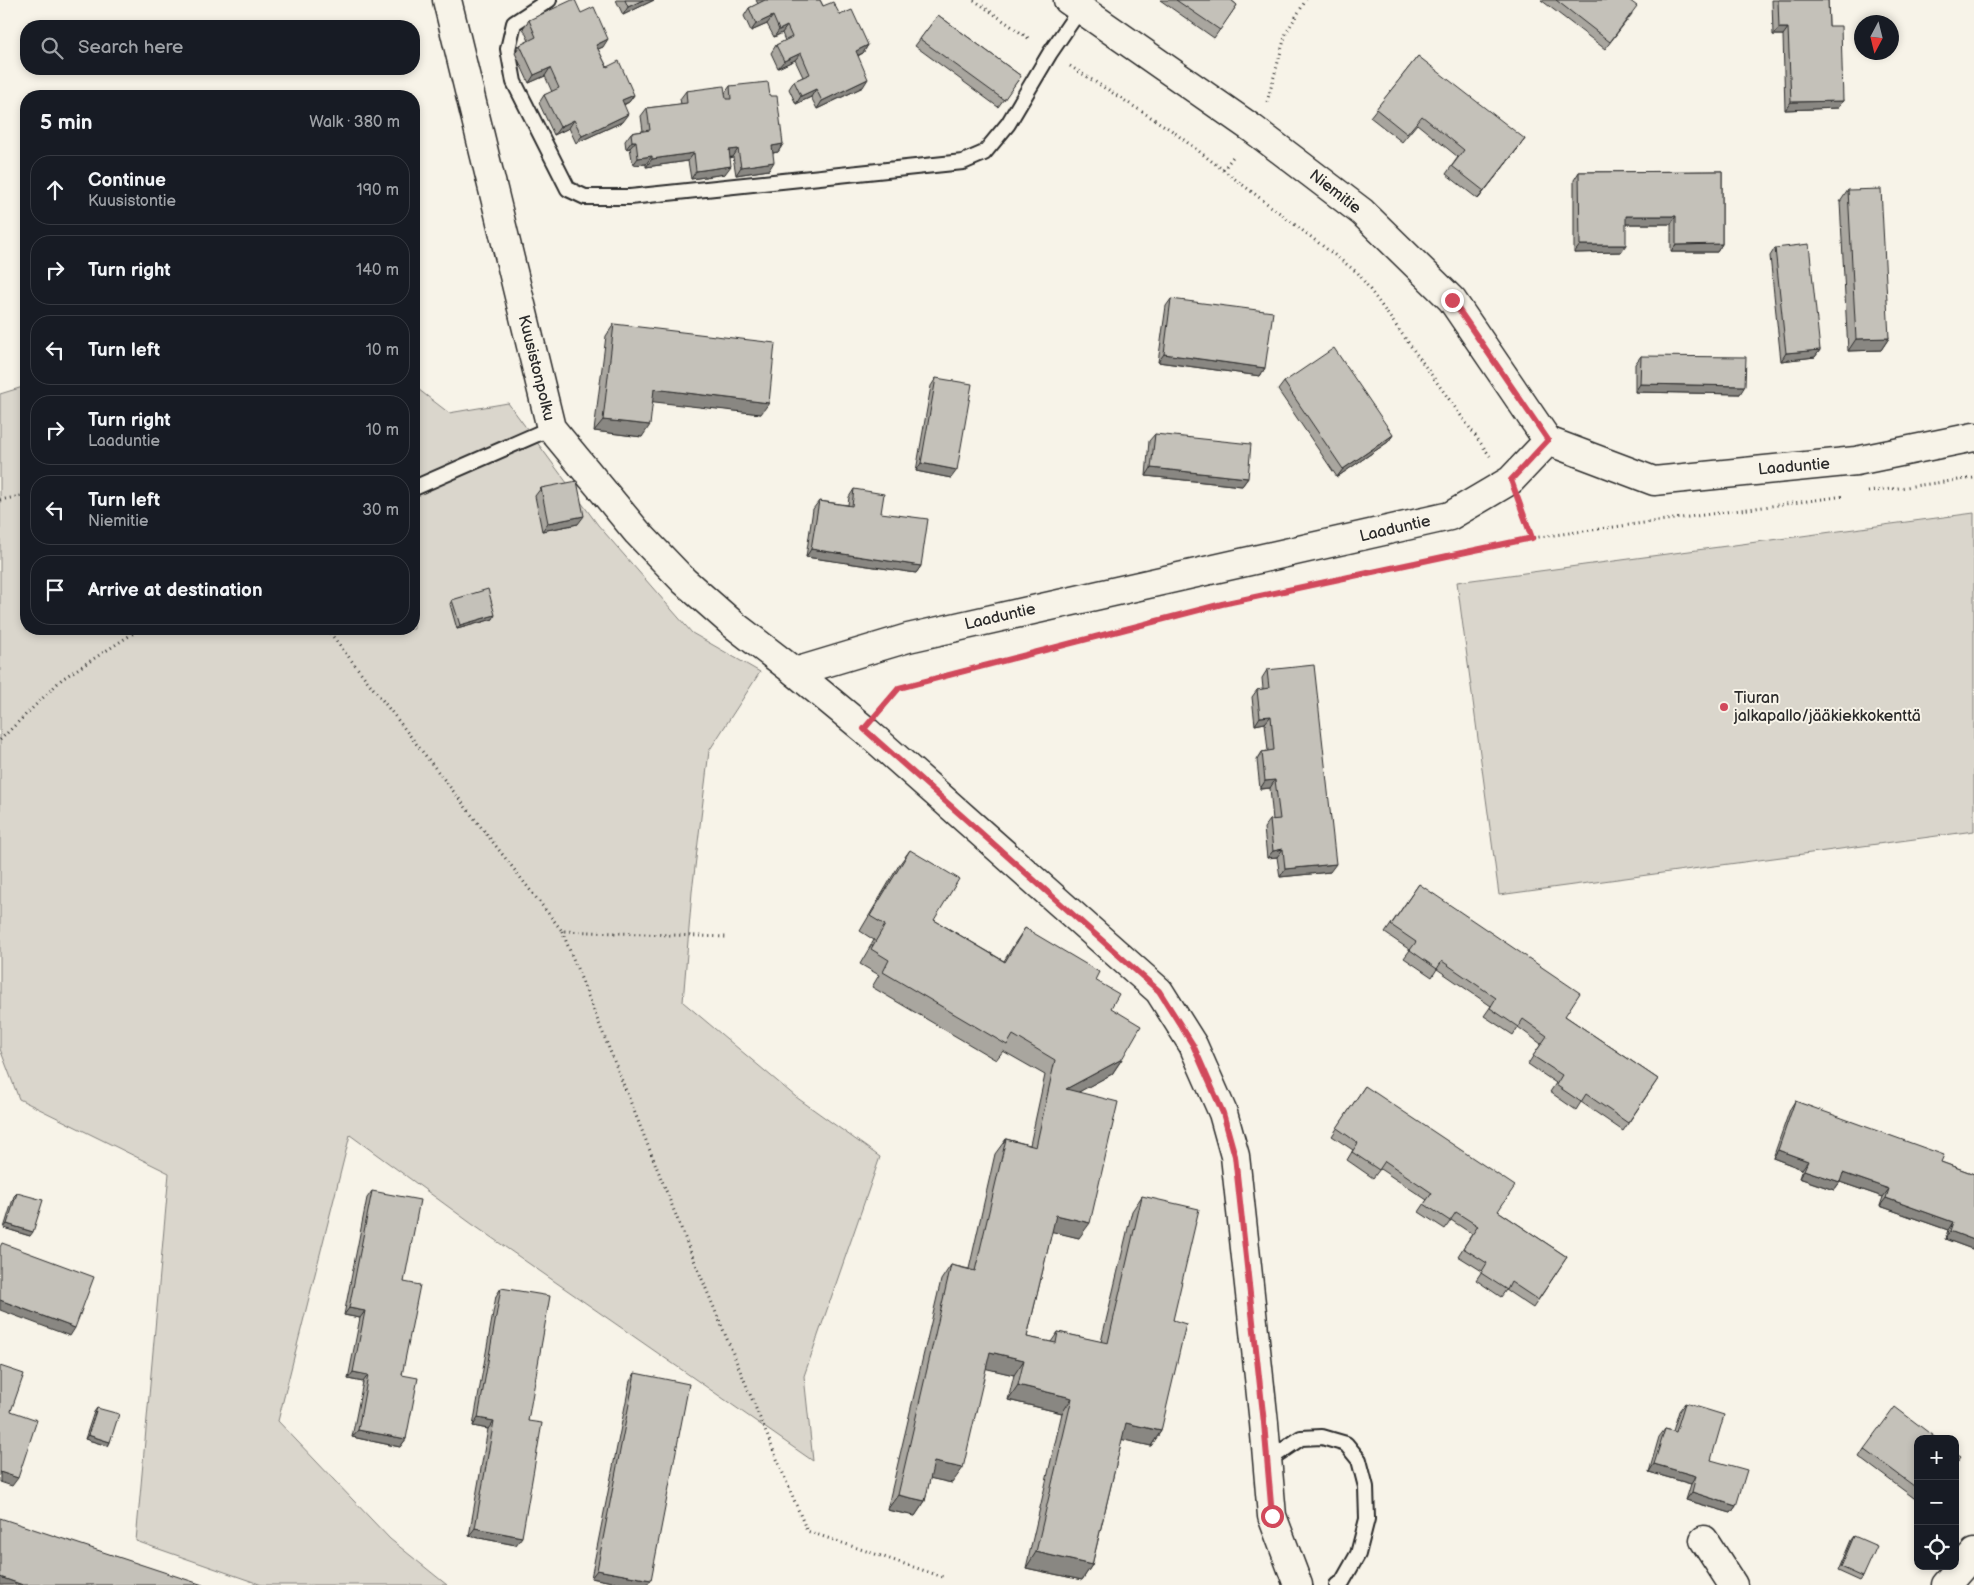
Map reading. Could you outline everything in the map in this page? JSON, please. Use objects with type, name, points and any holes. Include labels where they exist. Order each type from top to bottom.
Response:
[{"type":"street","name":"Kuusistonpolku","points":[[447,0],[551,428],[637,532],[684,581],[734,625],[864,729],[1159,991],[1193,1045],[1223,1113],[1235,1156],[1272,1516],[1298,1585]]},
{"type":"street","name":"Niemitie","points":[[1074,5],[1253,129],[1362,212],[1452,300],[1548,440]]},
{"type":"street","name":"Laaduntie","points":[[794,672],[908,638],[1450,516],[1511,480],[1548,440],[1654,481],[1856,461],[1974,437]]},
{"type":"street","points":[[1704,1540],[1733,1585]]},
{"type":"street","points":[[1946,1585],[1974,1553]]},
{"type":"lane","points":[[549,0],[514,23],[508,49],[514,82],[568,189],[585,197],[630,197],[963,162],[984,153],[1008,124],[1050,53],[1074,5]]},
{"type":"lane","points":[[420,485],[551,428]]},
{"type":"lane","points":[[1267,1461],[1300,1438],[1322,1437],[1346,1444],[1359,1460],[1366,1487],[1367,1520],[1358,1554],[1341,1584],[1337,1585]]},
{"type":"path","points":[[974,0],[1050,53],[1171,130],[1358,273],[1490,456],[1511,480],[1532,538]]},
{"type":"path","points":[[1224,170],[1263,114],[1286,33],[1306,0]]},
{"type":"path","points":[[1866,493],[1974,478]]},
{"type":"path","points":[[864,729],[899,688],[1222,604],[1532,538],[1846,495]]},
{"type":"path","points":[[0,500],[20,496]]},
{"type":"path","points":[[0,740],[62,679],[131,635]]},
{"type":"path","points":[[332,635],[562,931],[687,1243],[807,1531],[946,1578]]},
{"type":"path","points":[[562,931],[726,937]]},
{"type":"shaded area","points":[[20,388],[20,635],[420,635],[420,391],[449,413],[508,403],[598,525],[692,633],[760,672],[709,751],[692,892],[683,1002],[796,1097],[880,1157],[804,1376],[813,1461],[472,1224],[350,1135],[278,1421],[390,1539],[447,1585],[262,1585],[136,1541],[169,1173],[19,1099],[0,1049],[0,394]]},
{"type":"shaded area","name":"Tiuran jalkapallo/jääkiekkokenttä","points":[[1974,513],[1974,831],[1499,895],[1457,582]]},
{"type":"building","points":[[575,0],[581,13],[594,7],[608,39],[596,45],[607,67],[619,61],[634,95],[622,100],[628,114],[582,136],[574,120],[560,127],[544,95],[559,88],[550,68],[534,75],[520,45],[536,37],[529,20]]},
{"type":"building","points":[[625,0],[643,0],[628,7]]},
{"type":"building","points":[[765,0],[820,0],[823,6],[833,2],[840,15],[852,10],[868,45],[856,51],[868,79],[822,101],[816,89],[801,96],[794,81],[810,74],[801,53],[784,61],[776,45],[792,37],[787,26],[779,30],[773,16],[756,24],[749,8]]},
{"type":"building","points":[[1176,0],[1231,0],[1237,5],[1220,30]]},
{"type":"building","points":[[1556,0],[1629,0],[1637,6],[1610,42]]},
{"type":"building","points":[[1778,0],[1828,0],[1829,26],[1841,26],[1843,101],[1791,102],[1788,28],[1779,28]]},
{"type":"building","points":[[938,15],[1021,76],[1004,100],[920,39]]},
{"type":"building","points":[[1418,56],[1525,139],[1484,191],[1452,166],[1464,150],[1422,116],[1407,134],[1376,109]]},
{"type":"building","points":[[768,82],[770,96],[777,96],[783,144],[772,146],[774,162],[741,167],[738,149],[729,150],[731,166],[696,171],[694,153],[652,159],[652,156],[638,158],[636,141],[632,141],[631,133],[650,130],[647,108],[687,103],[686,91],[724,86],[726,99],[731,99],[730,86]]},
{"type":"building","points":[[1722,171],[1722,244],[1676,245],[1676,216],[1626,216],[1626,245],[1580,245],[1579,172]]},
{"type":"building","points":[[1881,189],[1889,338],[1856,339],[1848,190]]},
{"type":"building","points":[[1809,244],[1820,350],[1786,353],[1775,248]]},
{"type":"building","points":[[1171,299],[1273,312],[1265,368],[1164,354]]},
{"type":"building","points":[[614,324],[775,343],[769,403],[654,389],[650,425],[603,420]]},
{"type":"building","points":[[1334,348],[1393,435],[1343,469],[1284,382]]},
{"type":"building","points":[[1641,356],[1746,357],[1745,386],[1640,384]]},
{"type":"building","points":[[936,378],[972,384],[957,470],[921,463]]},
{"type":"building","points":[[1155,434],[1251,444],[1248,478],[1151,468]]},
{"type":"building","points":[[577,481],[584,516],[548,523],[541,488]]},
{"type":"building","points":[[854,489],[884,494],[881,513],[928,519],[921,566],[811,549],[819,501],[852,506]]},
{"type":"building","points":[[488,589],[495,615],[460,625],[452,600]]},
{"type":"building","points":[[1314,665],[1336,864],[1285,869],[1283,849],[1273,851],[1270,820],[1280,819],[1275,780],[1265,781],[1262,752],[1274,750],[1271,716],[1260,717],[1257,690],[1269,688],[1267,670]]},
{"type":"building","points":[[910,850],[959,879],[934,920],[1005,962],[1025,928],[1099,972],[1095,980],[1119,994],[1111,1008],[1141,1026],[1122,1059],[1066,1089],[1118,1102],[1090,1223],[1056,1215],[1027,1337],[1056,1343],[1058,1332],[1108,1343],[1142,1196],[1199,1209],[1173,1320],[1186,1324],[1161,1431],[1126,1423],[1092,1565],[1036,1552],[1072,1398],[1018,1385],[1024,1360],[990,1352],[963,1468],[934,1462],[925,1501],[898,1495],[951,1265],[975,1271],[1006,1139],[1036,1147],[1055,1060],[1013,1035],[1007,1045],[883,972],[889,960],[871,949],[885,925],[870,916]]},
{"type":"building","points":[[1419,884],[1580,993],[1565,1016],[1658,1079],[1628,1123],[1586,1094],[1581,1102],[1556,1085],[1562,1075],[1533,1056],[1547,1036],[1523,1019],[1518,1027],[1490,1008],[1496,998],[1442,961],[1437,969],[1410,950],[1416,942],[1391,925]]},
{"type":"building","points":[[1365,1086],[1515,1186],[1498,1211],[1567,1257],[1538,1300],[1511,1282],[1507,1290],[1481,1273],[1487,1263],[1463,1248],[1478,1226],[1456,1212],[1450,1221],[1424,1204],[1432,1193],[1385,1161],[1379,1170],[1352,1152],[1358,1143],[1337,1128]]},
{"type":"building","points":[[1795,1101],[1944,1155],[1941,1162],[1974,1174],[1974,1240],[1950,1231],[1953,1222],[1886,1198],[1889,1189],[1843,1173],[1840,1182],[1804,1170],[1808,1161],[1778,1150]]},
{"type":"building","points":[[372,1191],[420,1200],[404,1282],[420,1285],[402,1375],[418,1378],[406,1439],[358,1430],[368,1375],[353,1372],[365,1311],[349,1308]]},
{"type":"building","points":[[17,1193],[43,1200],[33,1232],[7,1224]]},
{"type":"building","points":[[2,1243],[94,1277],[75,1328],[0,1300],[0,1247]]},
{"type":"building","points":[[501,1288],[550,1296],[528,1421],[542,1423],[522,1537],[475,1528],[494,1421],[478,1418]]},
{"type":"building","points":[[0,1366],[24,1374],[11,1411],[37,1420],[18,1478],[0,1472]]},
{"type":"building","points":[[635,1373],[689,1384],[651,1580],[597,1570]]},
{"type":"building","points":[[1685,1403],[1724,1415],[1711,1460],[1747,1470],[1736,1506],[1692,1492],[1696,1476],[1654,1464],[1665,1429],[1676,1432]]},
{"type":"building","points":[[1895,1407],[1932,1435],[1914,1435],[1914,1486],[1864,1449]]},
{"type":"building","points":[[97,1408],[119,1414],[110,1442],[88,1435]]},
{"type":"building","points":[[0,1518],[203,1585],[23,1585],[0,1577]]},
{"type":"building","points":[[1854,1536],[1877,1546],[1863,1577],[1841,1567]]},
{"type":"place","name":"Tiuran jalkapallo/jääkiekkokenttä","points":[[1724,707]]},
{"type":"route","points":[[1272,1516],[1264,1423],[1235,1156],[1223,1113],[1193,1045],[1159,991],[864,729],[899,688],[1222,604],[1532,538],[1511,480],[1548,440],[1452,300]]}]
